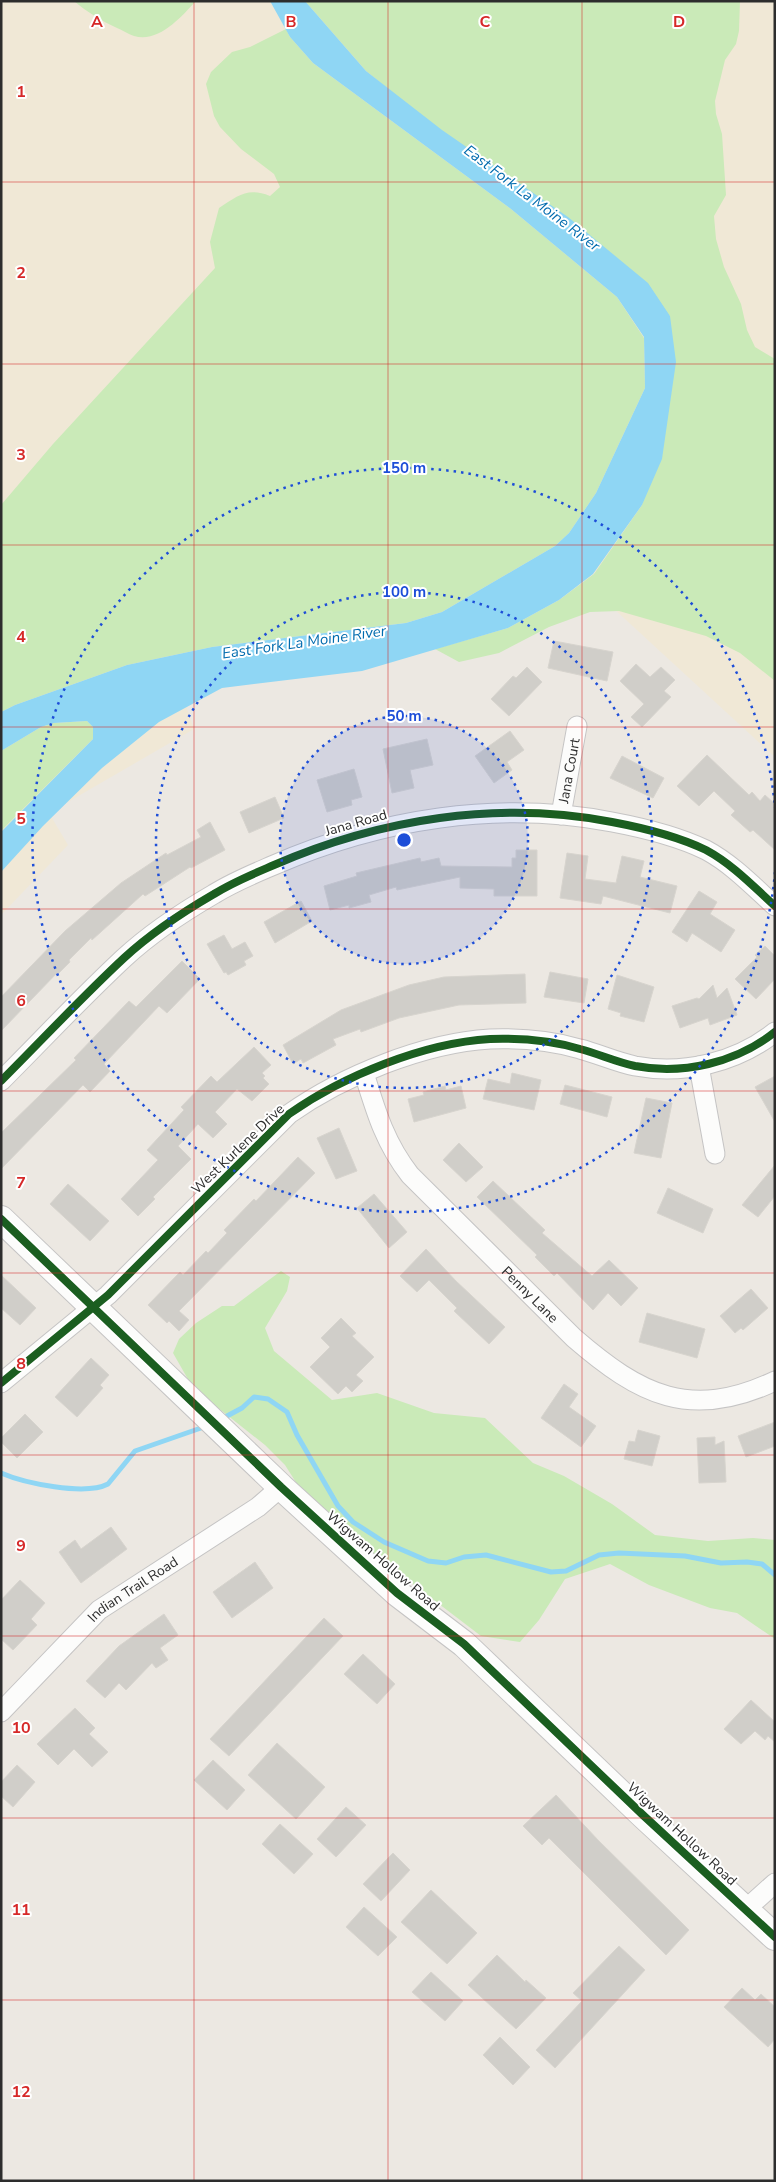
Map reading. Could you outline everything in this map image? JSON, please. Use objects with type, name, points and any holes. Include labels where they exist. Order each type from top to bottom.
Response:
[{"type":"street","name":"Jana Court","points":[[561,814],[577,726]]},
{"type":"street","name":"Jana Road","points":[[1,1081],[125,957],[213,894],[235,882],[299,854],[386,826],[472,814],[561,814],[642,827],[705,850],[743,876],[775,906]]},
{"type":"street","name":"West Kurlene Drive","points":[[1,1382],[108,1295],[289,1114],[338,1084],[434,1048],[491,1039],[561,1044],[635,1066],[665,1070],[699,1066],[725,1060],[748,1050],[775,1032]]},
{"type":"street","points":[[699,1066],[715,1154]]},
{"type":"street","name":"Penny Lane","points":[[364,1073],[386,1139],[410,1175],[567,1331],[600,1360],[627,1380],[645,1389],[665,1395],[701,1400],[735,1397],[775,1381]]},
{"type":"street","name":"Wigwam Hollow Road","points":[[1,1219],[281,1487],[397,1594],[464,1644],[637,1810],[775,1937]]},
{"type":"street","name":"Indian Trail Road","points":[[1,1712],[99,1610],[258,1507],[281,1487]]},
{"type":"street","points":[[746,1909],[775,1883]]},
{"type":"shaded area","points":[[1,1],[775,1],[775,757],[562,561],[175,674],[194,729],[49,813],[68,845],[1,915]]},
{"type":"green space","points":[[74,1],[196,1],[169,27],[152,36],[143,37],[134,36],[106,22],[89,13]]},
{"type":"green space","points":[[305,1],[740,1],[739,31],[736,44],[725,60],[715,101],[716,114],[722,134],[726,195],[714,216],[716,239],[724,267],[741,304],[747,330],[755,347],[775,359],[775,681],[740,653],[706,636],[619,611],[590,612],[549,627],[499,653],[459,662],[435,649],[508,628],[559,600],[594,574],[642,505],[670,316],[366,71]]},
{"type":"green space","points":[[286,29],[290,37],[313,63],[511,209],[617,297],[644,338],[645,388],[596,493],[569,533],[555,546],[442,612],[406,623],[212,647],[127,665],[15,705],[1,712],[1,505],[53,444],[215,268],[210,242],[219,208],[243,194],[255,192],[270,196],[280,187],[274,174],[241,149],[220,127],[214,116],[206,84],[211,72],[232,52],[250,47]]},
{"type":"green space","points":[[87,721],[93,727],[93,739],[1,831],[1,751],[41,727],[54,723]]},
{"type":"green space","points":[[281,1271],[290,1277],[287,1291],[265,1328],[274,1351],[332,1400],[377,1393],[434,1413],[485,1418],[533,1463],[564,1476],[612,1504],[655,1535],[708,1541],[753,1538],[775,1540],[775,1639],[737,1613],[710,1608],[649,1585],[610,1564],[565,1579],[539,1620],[520,1642],[481,1636],[367,1549],[304,1495],[285,1465],[265,1445],[193,1388],[173,1353],[179,1339],[196,1323],[222,1306],[234,1306]]},
{"type":"water","name":"East Fork La Moine River","points":[[270,1],[305,1],[366,71],[442,130],[568,217],[648,283],[670,316],[676,362],[662,459],[642,505],[593,574],[559,600],[508,628],[362,671],[222,688],[159,722],[102,768],[43,826],[1,872],[1,832],[93,739],[93,727],[87,721],[54,723],[41,727],[1,751],[1,712],[15,705],[127,665],[212,647],[406,623],[442,612],[555,546],[569,533],[596,493],[645,388],[644,337],[617,297],[511,209],[313,63],[290,37]]},
{"type":"building","points":[[554,641],[613,652],[607,681],[548,668]]},
{"type":"building","points":[[636,664],[650,677],[661,667],[675,680],[664,691],[671,697],[642,727],[631,717],[644,704],[620,681]]},
{"type":"building","points":[[527,667],[542,682],[509,716],[491,699],[513,676],[516,678]]},
{"type":"building","points":[[510,731],[524,750],[507,762],[512,770],[494,783],[475,756]]},
{"type":"building","points":[[427,739],[433,765],[410,770],[414,788],[392,793],[383,749]]},
{"type":"building","points":[[707,755],[749,795],[752,792],[760,801],[765,795],[775,804],[775,850],[753,830],[750,832],[731,815],[735,811],[714,791],[699,806],[677,786]]},
{"type":"building","points":[[622,756],[664,778],[653,798],[610,778]]},
{"type":"building","points":[[354,769],[362,797],[351,800],[352,805],[327,812],[317,780]]},
{"type":"building","points":[[275,797],[284,818],[249,833],[240,812]]},
{"type":"building","points":[[210,822],[225,850],[190,867],[145,896],[143,894],[92,940],[91,938],[69,960],[70,962],[1,1031],[1,997],[65,931],[121,883],[166,853],[167,855],[201,837],[197,830]]},
{"type":"building","points":[[516,850],[537,850],[537,896],[494,896],[494,889],[460,888],[460,877],[397,890],[396,887],[369,895],[371,902],[349,908],[349,905],[330,910],[324,886],[357,876],[356,873],[420,858],[421,862],[439,858],[441,866],[512,867],[512,858],[516,858]]},
{"type":"building","points":[[567,853],[588,856],[585,879],[616,883],[622,856],[644,861],[640,877],[677,886],[670,913],[603,896],[601,904],[560,898]]},
{"type":"building","points":[[699,891],[717,902],[710,914],[735,930],[721,952],[692,933],[687,942],[672,932]]},
{"type":"building","points":[[301,901],[312,921],[275,943],[264,922]]},
{"type":"building","points":[[224,935],[232,949],[245,942],[253,956],[244,961],[246,965],[228,975],[226,972],[224,973],[207,944]]},
{"type":"building","points":[[765,946],[775,956],[775,979],[756,999],[735,979]]},
{"type":"building","points":[[182,961],[200,979],[167,1013],[159,1006],[104,1064],[110,1071],[90,1092],[83,1085],[1,1169],[1,1133],[76,1060],[74,1058],[129,1001],[136,1007]]},
{"type":"building","points":[[550,972],[588,979],[584,1003],[544,997]]},
{"type":"building","points":[[525,974],[526,1003],[459,1005],[399,1018],[361,1032],[360,1029],[333,1039],[336,1045],[303,1063],[301,1059],[293,1064],[283,1045],[341,1010],[409,985],[444,977]]},
{"type":"building","points":[[617,975],[654,987],[644,1022],[620,1016],[621,1013],[608,1009]]},
{"type":"building","points":[[713,985],[717,998],[727,988],[737,1015],[710,1025],[708,1018],[680,1028],[672,1006],[699,999]]},
{"type":"building","points":[[254,1047],[271,1065],[262,1073],[265,1076],[263,1078],[269,1084],[252,1101],[237,1089],[215,1112],[227,1124],[213,1138],[198,1124],[178,1146],[191,1159],[153,1197],[155,1199],[138,1216],[121,1199],[158,1160],[147,1150],[184,1110],[181,1107],[211,1076],[217,1082]]},
{"type":"building","points":[[512,1073],[541,1080],[534,1110],[483,1099],[488,1079],[510,1084]]},
{"type":"building","points":[[775,1076],[775,1122],[755,1087]]},
{"type":"building","points":[[565,1085],[612,1097],[607,1117],[560,1104]]},
{"type":"building","points":[[445,1086],[446,1090],[461,1086],[466,1108],[414,1122],[408,1099],[424,1095],[423,1092]]},
{"type":"building","points":[[646,1098],[672,1103],[661,1158],[634,1153]]},
{"type":"building","points":[[339,1128],[357,1171],[336,1179],[317,1138]]},
{"type":"building","points":[[459,1143],[483,1167],[466,1182],[443,1160]]},
{"type":"building","points":[[298,1157],[315,1173],[179,1311],[189,1320],[179,1331],[169,1321],[167,1323],[148,1305],[180,1272],[183,1275],[206,1251],[208,1253],[227,1233],[224,1230],[254,1199],[256,1201]]},
{"type":"building","points":[[775,1165],[775,1196],[758,1217],[742,1205]]},
{"type":"building","points":[[493,1181],[545,1230],[542,1233],[592,1276],[609,1260],[638,1288],[621,1306],[608,1293],[593,1310],[557,1273],[554,1276],[535,1257],[537,1255],[477,1197]]},
{"type":"building","points":[[68,1184],[109,1221],[90,1241],[50,1204]]},
{"type":"building","points":[[668,1188],[713,1209],[703,1233],[657,1213]]},
{"type":"building","points":[[374,1194],[407,1232],[389,1248],[357,1208]]},
{"type":"building","points":[[426,1249],[456,1281],[505,1327],[489,1344],[454,1311],[457,1308],[429,1280],[417,1292],[400,1276]]},
{"type":"building","points":[[1,1275],[36,1308],[20,1325],[1,1308]]},
{"type":"building","points":[[751,1289],[768,1308],[743,1330],[741,1328],[735,1333],[720,1316]]},
{"type":"building","points":[[647,1313],[705,1329],[697,1358],[639,1342]]},
{"type":"building","points":[[341,1318],[356,1333],[352,1336],[374,1357],[356,1375],[363,1381],[352,1392],[346,1386],[338,1394],[310,1367],[330,1347],[321,1338]]},
{"type":"building","points":[[91,1358],[109,1375],[100,1385],[103,1388],[77,1417],[55,1397]]},
{"type":"building","points":[[564,1384],[578,1394],[569,1407],[596,1426],[581,1447],[541,1418]]},
{"type":"building","points":[[25,1414],[43,1432],[17,1458],[1,1442],[1,1438]]},
{"type":"building","points":[[775,1422],[775,1446],[746,1457],[738,1436]]},
{"type":"building","points":[[638,1430],[660,1436],[652,1466],[624,1459],[629,1441],[635,1442]]},
{"type":"building","points":[[715,1437],[715,1445],[724,1441],[726,1482],[699,1483],[697,1438]]},
{"type":"building","points":[[111,1527],[127,1549],[81,1583],[59,1552],[75,1540],[81,1549]]},
{"type":"building","points":[[255,1562],[273,1588],[232,1618],[213,1592]]},
{"type":"building","points":[[20,1580],[45,1603],[31,1619],[37,1625],[13,1650],[1,1639],[1,1600]]},
{"type":"building","points":[[164,1614],[178,1635],[160,1648],[168,1660],[156,1668],[152,1663],[126,1690],[119,1683],[105,1698],[86,1681],[119,1646]]},
{"type":"building","points":[[324,1618],[343,1636],[229,1756],[210,1739]]},
{"type":"building","points":[[363,1654],[395,1684],[377,1704],[344,1674]]},
{"type":"building","points":[[751,1700],[775,1722],[775,1742],[768,1736],[765,1740],[755,1731],[741,1744],[724,1729]]},
{"type":"building","points":[[75,1708],[95,1728],[89,1734],[108,1752],[92,1767],[74,1749],[58,1765],[37,1744]]},
{"type":"building","points":[[277,1743],[325,1787],[296,1819],[248,1775]]},
{"type":"building","points":[[213,1760],[245,1790],[227,1810],[194,1780]]},
{"type":"building","points":[[17,1765],[35,1782],[13,1807],[1,1796],[1,1782]]},
{"type":"building","points":[[556,1795],[598,1840],[689,1930],[666,1955],[549,1838],[542,1845],[523,1826]]},
{"type":"building","points":[[346,1807],[366,1825],[336,1857],[317,1839]]},
{"type":"building","points":[[280,1824],[313,1854],[294,1874],[262,1844]]},
{"type":"building","points":[[393,1853],[410,1870],[381,1901],[363,1884]]},
{"type":"building","points":[[431,1890],[477,1933],[447,1964],[401,1922]]},
{"type":"building","points":[[364,1907],[397,1937],[378,1956],[346,1927]]},
{"type":"building","points":[[619,1946],[645,1970],[555,2068],[536,2050],[582,2001],[573,1993]]},
{"type":"building","points":[[497,1955],[525,1982],[526,1980],[546,1998],[516,2029],[468,1985]]},
{"type":"building","points":[[431,1972],[463,2001],[445,2021],[412,1992]]},
{"type":"building","points":[[742,1988],[755,2000],[761,1994],[775,2007],[775,2039],[768,2047],[724,2007]]},
{"type":"building","points":[[500,2037],[530,2067],[513,2085],[483,2055]]},
{"type":"waterway","points":[[227,1416],[242,1408],[254,1397],[268,1399],[287,1412],[297,1435],[338,1506],[353,1522],[384,1542],[428,1561],[446,1563],[464,1557],[486,1555],[551,1572],[566,1571],[599,1555],[619,1553],[685,1556],[721,1563],[747,1562],[762,1564],[775,1575]]},
{"type":"waterway","points":[[1,1473],[24,1481],[54,1487],[85,1489],[98,1487],[108,1484],[135,1451],[201,1428]]},
{"type":"cycle path","points":[[1,1081],[124,958],[156,932],[191,908],[243,878],[274,865],[314,849],[397,825],[482,814],[526,813],[569,816],[624,824],[672,837],[706,850],[733,869],[775,906]]},
{"type":"cycle path","points":[[1,1383],[108,1295],[289,1114],[310,1100],[359,1075],[411,1054],[464,1042],[490,1039],[547,1042],[570,1046],[635,1066],[672,1069],[708,1064],[726,1059],[760,1043],[775,1032]]},
{"type":"cycle path","points":[[1,1219],[281,1487],[397,1593],[464,1644],[644,1816],[775,1937]]}]
